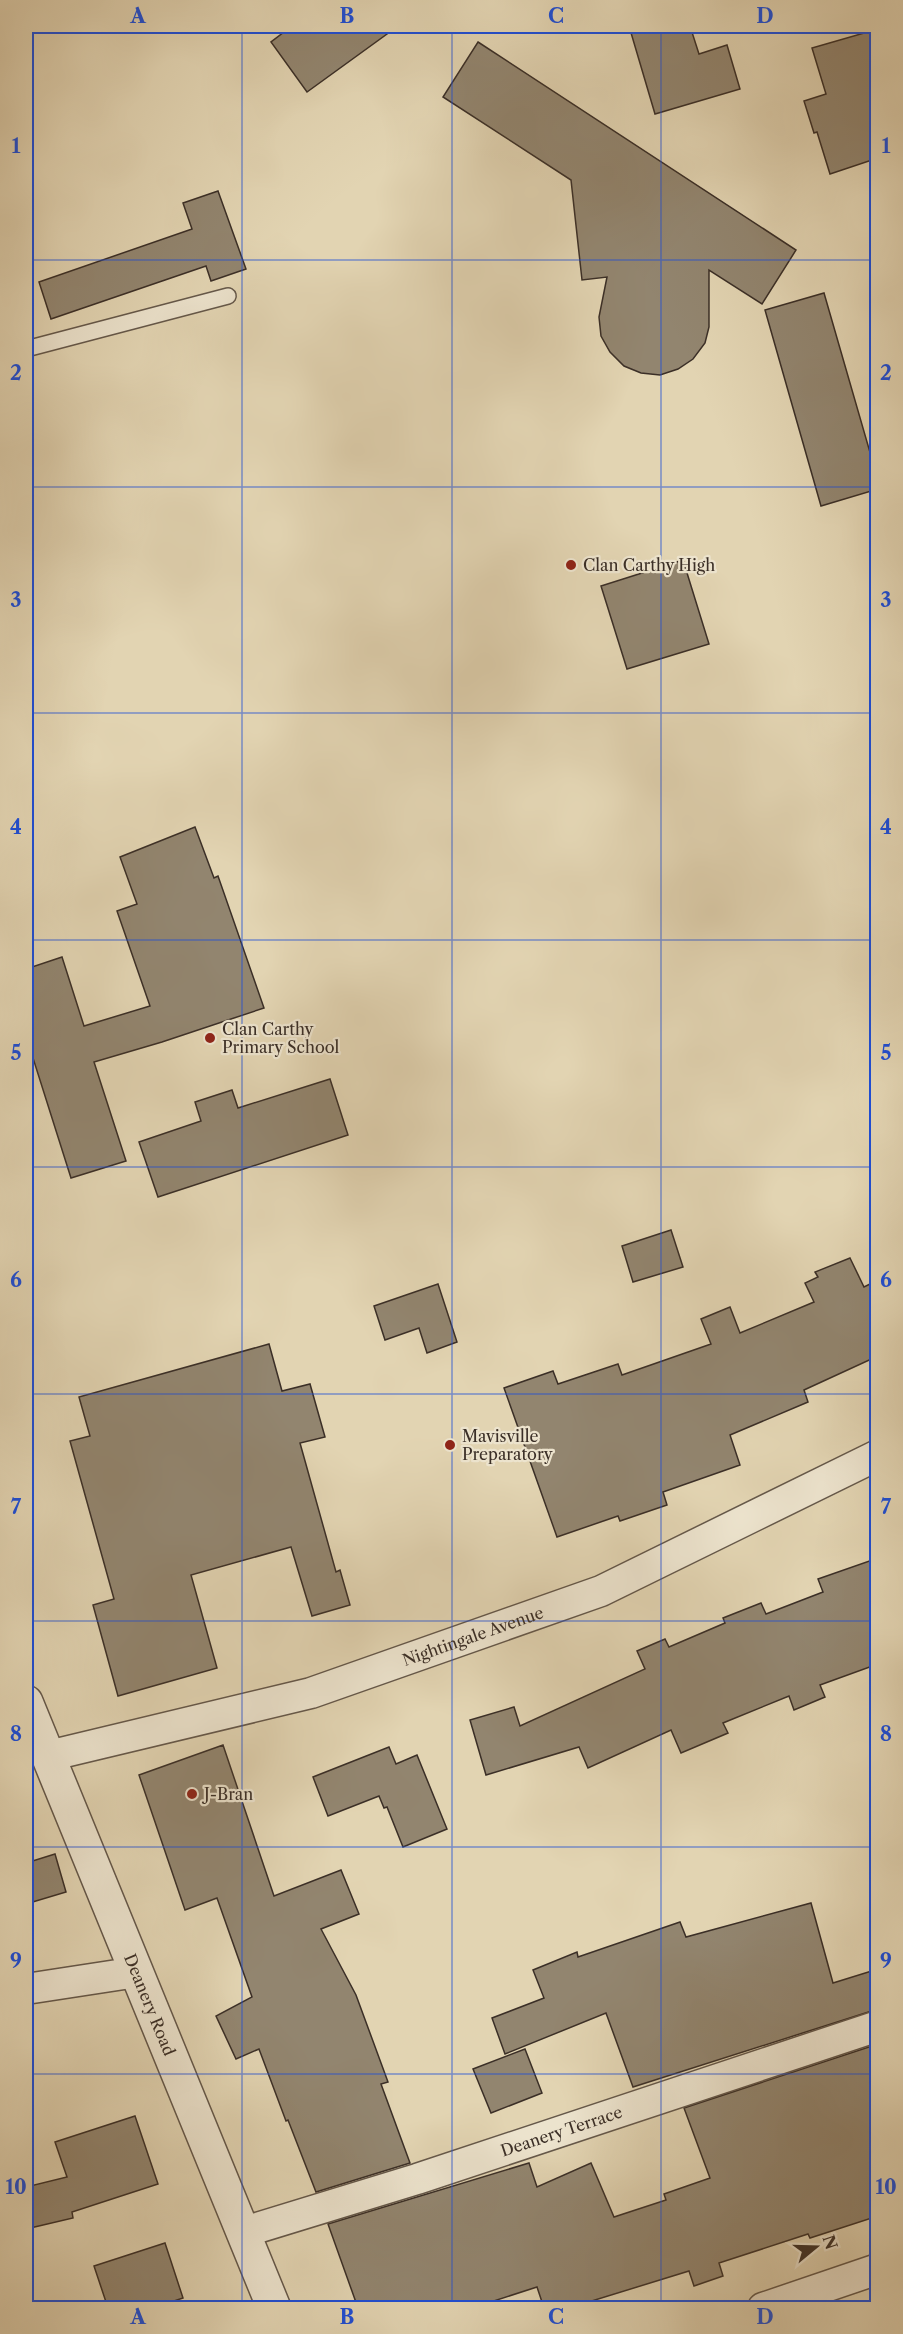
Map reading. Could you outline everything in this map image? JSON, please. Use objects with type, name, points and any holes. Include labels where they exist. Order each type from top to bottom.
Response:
[{"type":"street","name":"Nightingale Avenue","points":[[48,1756],[311,1693],[601,1591],[878,1455]]},
{"type":"street","name":"Deanery Road","points":[[26,1702],[274,2308]]},
{"type":"street","points":[[26,1989],[136,1972]]},
{"type":"street","name":"Deanery Terrace","points":[[244,2232],[417,2179],[878,2026]]},
{"type":"street","points":[[763,2308],[878,2269]]},
{"type":"lane","points":[[26,349],[228,296]]},
{"type":"building","points":[[292,26],[398,26],[307,92],[271,42]]},
{"type":"building","points":[[629,26],[690,26],[699,54],[727,45],[740,89],[655,114]]},
{"type":"building","points":[[878,29],[878,158],[830,174],[817,132],[814,133],[804,101],[826,94],[812,48]]},
{"type":"building","points":[[478,42],[796,250],[762,304],[709,270],[709,327],[705,343],[693,359],[678,369],[660,375],[641,373],[624,366],[610,352],[601,336],[599,317],[607,277],[582,280],[571,180],[443,97]]},
{"type":"building","points":[[218,191],[246,269],[211,281],[206,266],[51,319],[39,282],[192,229],[183,203]]},
{"type":"building","points":[[824,293],[878,480],[878,489],[821,506],[765,310]]},
{"type":"building","points":[[683,560],[709,644],[627,669],[601,586]]},
{"type":"building","points":[[195,827],[214,878],[218,876],[264,1008],[94,1062],[126,1161],[71,1178],[26,1036],[26,969],[62,957],[84,1026],[150,1006],[117,911],[137,904],[120,857]]},
{"type":"building","points":[[330,1079],[348,1135],[158,1197],[139,1142],[201,1121],[195,1102],[232,1090],[238,1108]]},
{"type":"building","points":[[671,1230],[683,1267],[633,1282],[622,1246]]},
{"type":"building","points":[[850,1258],[864,1287],[878,1280],[878,1356],[804,1390],[808,1402],[730,1435],[740,1465],[663,1492],[667,1505],[620,1521],[618,1516],[557,1537],[504,1388],[553,1371],[558,1384],[618,1364],[622,1375],[711,1344],[701,1319],[730,1307],[740,1333],[814,1302],[805,1283],[818,1277],[815,1272]]},
{"type":"building","points":[[438,1284],[457,1342],[427,1353],[419,1328],[385,1340],[374,1306]]},
{"type":"building","points":[[269,1344],[282,1391],[310,1384],[325,1437],[300,1443],[336,1572],[340,1570],[350,1605],[312,1616],[291,1547],[191,1575],[217,1668],[118,1696],[93,1605],[114,1599],[70,1441],[90,1436],[79,1397]]},
{"type":"building","points":[[878,1558],[878,1664],[820,1685],[825,1697],[794,1710],[789,1696],[723,1723],[728,1733],[681,1753],[671,1730],[588,1768],[579,1747],[486,1775],[470,1720],[514,1707],[520,1726],[645,1669],[637,1651],[665,1639],[669,1647],[725,1623],[723,1618],[761,1603],[766,1614],[823,1592],[818,1579]]},
{"type":"building","points":[[223,1745],[274,1896],[341,1870],[359,1914],[321,1929],[356,1995],[388,2082],[381,2084],[410,2163],[316,2192],[259,2049],[236,2059],[216,2016],[252,1997],[217,1898],[185,1910],[139,1775]]},
{"type":"building","points":[[389,1747],[396,1764],[417,1755],[447,1829],[403,1847],[387,1807],[384,1808],[379,1796],[328,1816],[313,1777]]},
{"type":"building","points":[[55,1854],[66,1892],[26,1904],[26,1863]]},
{"type":"building","points":[[811,1903],[833,1983],[878,1969],[878,2009],[633,2087],[606,2013],[505,2054],[492,2018],[544,1998],[533,1970],[577,1952],[578,1957],[680,1922],[686,1937]]},
{"type":"building","points":[[878,2044],[878,2216],[810,2238],[808,2234],[719,2263],[723,2276],[694,2286],[689,2271],[569,2308],[544,2308],[537,2287],[472,2308],[358,2308],[328,2224],[529,2163],[537,2187],[591,2163],[614,2217],[666,2200],[664,2194],[710,2178],[684,2108]]},
{"type":"building","points":[[525,2049],[542,2093],[491,2113],[473,2069]]},
{"type":"building","points":[[135,2116],[158,2184],[72,2212],[73,2218],[26,2229],[26,2187],[67,2177],[55,2142]]},
{"type":"building","points":[[165,2243],[183,2298],[153,2308],[108,2308],[94,2266]]},
{"type":"place","name":"Clan Carthy High","points":[[571,565]]},
{"type":"place","name":"Clan Carthy Primary School","points":[[210,1038]]},
{"type":"place","name":"Mavisville Preparatory","points":[[450,1445]]},
{"type":"place","name":"J-Bran","points":[[192,1794]]}]
